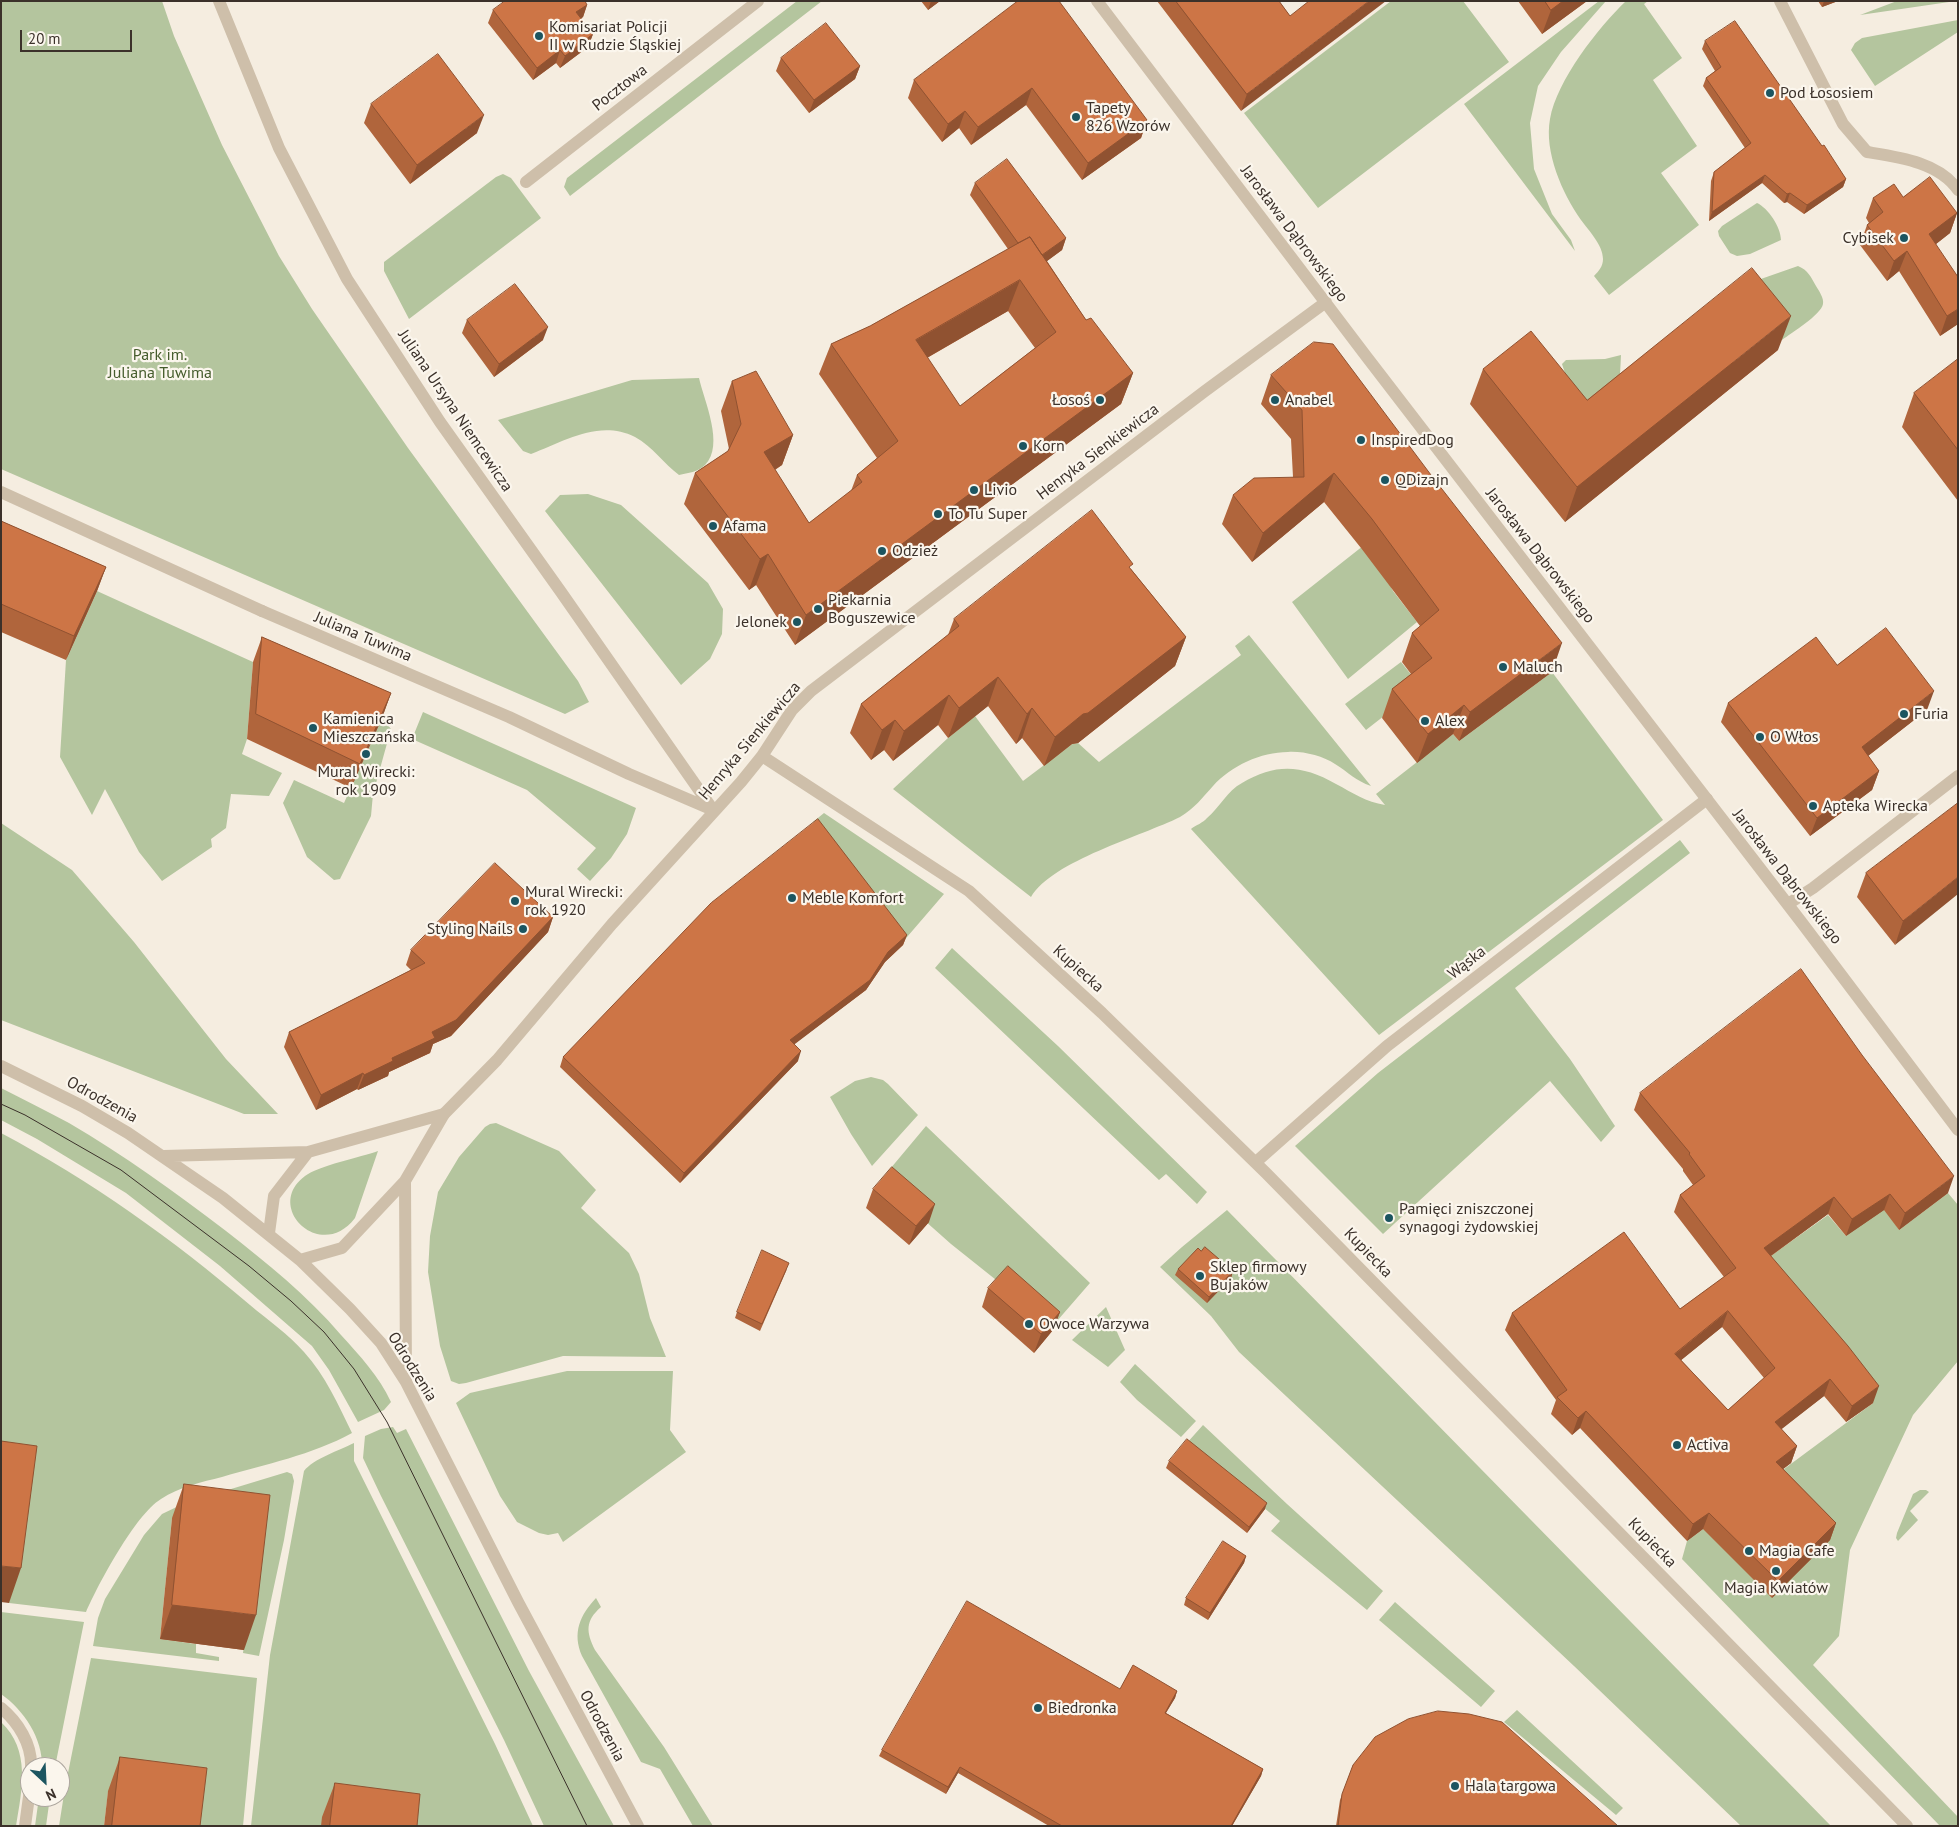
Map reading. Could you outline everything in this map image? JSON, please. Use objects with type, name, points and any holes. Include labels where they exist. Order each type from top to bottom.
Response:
[{"type":"street","name":"Juliana Ursyna Niemcewicza","points":[[219,1],[279,148],[347,279],[440,422],[713,810]]},
{"type":"street","name":"Pocztowa","points":[[526,182],[758,1]]},
{"type":"street","name":"Jarosława Dąbrowskiego","points":[[1098,1],[1326,302],[1788,904],[1958,1130]]},
{"type":"street","points":[[1780,1],[1843,124],[1867,152],[1910,159],[1950,178],[1958,190]]},
{"type":"street","name":"Henryka Sienkiewicza","points":[[300,1260],[342,1248],[405,1181],[444,1114],[497,1060],[612,924],[762,756],[792,710],[811,691],[1205,391],[1326,302]]},
{"type":"street","name":"Juliana Tuwima","points":[[1,492],[262,611],[509,717],[629,774],[713,810]]},
{"type":"street","name":"Kupiecka","points":[[762,756],[969,891],[1102,1013],[1256,1162],[1907,1826]]},
{"type":"street","points":[[1788,904],[1813,888],[1958,776]]},
{"type":"street","name":"Wąska","points":[[1256,1162],[1387,1046],[1707,799]]},
{"type":"street","name":"Odrodzenia","points":[[1,1066],[82,1106],[128,1132],[164,1156],[269,1233],[300,1260],[350,1309],[381,1343],[406,1382],[518,1602],[638,1826]]},
{"type":"street","points":[[164,1156],[308,1152],[444,1114]]},
{"type":"street","points":[[269,1233],[274,1196],[308,1152]]},
{"type":"street","points":[[405,1181],[406,1382]]},
{"type":"street","points":[[1,1708],[12,1718],[21,1731],[28,1745],[30,1757]]},
{"type":"street","points":[[25,1826],[28,1807]]},
{"type":"green space","name":"Park im. Juliana Tuwima","points":[[1,1],[162,1],[174,36],[222,145],[279,256],[312,309],[408,448],[578,681],[589,702],[565,714],[1,469]]},
{"type":"green space","points":[[797,1],[822,1],[570,196],[564,187],[567,178]]},
{"type":"green space","points":[[1391,1],[1463,1],[1509,62],[1318,208],[1244,113]]},
{"type":"green space","points":[[1599,1],[1606,1],[1561,52],[1538,86],[1530,123],[1534,169],[1552,214],[1571,240],[1575,251],[1464,104]]},
{"type":"green space","points":[[1626,1],[1648,1],[1644,4],[1682,58],[1653,80],[1697,146],[1661,173],[1699,225],[1609,295],[1594,276],[1602,264],[1601,249],[1574,209],[1561,185],[1552,158],[1549,132],[1554,104],[1570,72],[1591,40]]},
{"type":"green space","points":[[1897,1],[1956,1],[1860,15]]},
{"type":"green space","points":[[1958,20],[1958,32],[1875,86],[1851,50],[1855,43],[1862,38]]},
{"type":"green space","points":[[503,174],[511,178],[541,218],[409,319],[384,271],[384,262],[496,177]]},
{"type":"green space","points":[[1757,203],[1773,218],[1779,229],[1781,240],[1750,254],[1737,256],[1730,253],[1719,236],[1718,231],[1722,226]]},
{"type":"green space","points":[[1798,266],[1811,277],[1823,299],[1823,304],[1812,318],[1782,340],[1758,280]]},
{"type":"green space","points":[[1621,355],[1620,375],[1579,415],[1562,364],[1566,360],[1605,359]]},
{"type":"green space","points":[[699,378],[711,423],[713,446],[711,456],[705,465],[696,471],[686,474],[679,475],[635,437],[608,430],[582,434],[531,454],[523,451],[498,420],[632,380]]},
{"type":"green space","points":[[588,494],[621,505],[708,583],[723,609],[722,634],[710,659],[681,685],[545,511],[560,495]]},
{"type":"green space","points":[[1368,542],[1393,591],[1417,622],[1348,679],[1292,602]]},
{"type":"green space","points":[[97,591],[253,662],[247,739],[242,754],[282,773],[269,796],[231,794],[226,828],[211,839],[212,847],[162,881],[139,852],[105,789],[92,815],[60,757],[66,660]]},
{"type":"green space","points":[[1249,635],[1371,786],[1356,779],[1330,761],[1313,755],[1288,752],[1257,757],[1238,766],[1220,779],[1185,814],[1077,861],[1042,884],[1031,897],[893,789],[948,738],[975,716],[1023,781],[1072,744],[1078,743],[1099,762],[1241,655],[1235,646]]},
{"type":"green space","points":[[1401,662],[1421,687],[1366,730],[1345,704]]},
{"type":"green space","points":[[1552,672],[1663,820],[1379,1035],[1191,829],[1205,820],[1237,786],[1266,772],[1278,770],[1289,769],[1312,773],[1354,794],[1385,805],[1376,794],[1453,734],[1459,741]]},
{"type":"green space","points":[[423,712],[636,808],[627,834],[611,858],[590,881],[577,869],[596,848],[527,790],[412,739]]},
{"type":"green space","points":[[382,718],[391,729],[373,794],[371,816],[340,879],[334,880],[307,857],[283,803],[294,780],[344,803]]},
{"type":"green space","points":[[824,813],[944,894],[901,944],[813,822]]},
{"type":"green space","points":[[1,823],[72,870],[134,942],[226,1059],[278,1114],[244,1114],[1,1020]]},
{"type":"green space","points":[[1680,840],[1690,853],[1515,988],[1570,1059],[1615,1126],[1601,1142],[1550,1081],[1383,1234],[1295,1146],[1378,1073]]},
{"type":"green space","points":[[952,948],[1058,1046],[1207,1192],[1197,1204],[1166,1174],[1159,1180],[935,968]]},
{"type":"green space","points":[[871,1077],[883,1080],[888,1084],[918,1115],[872,1166],[830,1097],[855,1081]]},
{"type":"green space","points":[[1,1088],[69,1123],[110,1148],[188,1202],[256,1255],[286,1280],[328,1320],[369,1367],[391,1402],[384,1410],[358,1422],[329,1370],[312,1346],[220,1266],[126,1193],[37,1139],[1,1120]]},
{"type":"green space","points":[[496,1123],[559,1151],[596,1190],[581,1208],[629,1253],[639,1274],[650,1318],[666,1357],[563,1356],[466,1383],[459,1384],[451,1381],[440,1346],[428,1272],[430,1236],[438,1192],[459,1157],[485,1127]]},
{"type":"green space","points":[[926,1126],[1090,1283],[1057,1321],[1050,1323],[951,1244],[880,1181]]},
{"type":"green space","points":[[1,1133],[67,1171],[130,1212],[191,1257],[285,1334],[304,1352],[319,1371],[352,1433],[305,1453],[191,1485],[161,1499],[140,1519],[129,1534],[86,1612],[9,1603],[1,1477]]},
{"type":"green space","points":[[378,1151],[355,1218],[341,1230],[327,1235],[313,1233],[302,1226],[293,1215],[290,1202],[294,1189],[305,1176],[329,1165]]},
{"type":"green space","points":[[1948,1193],[1958,1205],[1958,1361],[1913,1415],[1850,1550],[1839,1636],[1813,1665],[1958,1817],[1958,1826],[1940,1826],[1682,1559],[1687,1541],[1873,1403],[1758,1265],[1828,1215],[1846,1236],[1882,1203],[1899,1230]]},
{"type":"green space","points":[[1227,1210],[1831,1826],[1741,1826],[1574,1666],[1239,1352],[1211,1316],[1160,1267]]},
{"type":"green space","points":[[1106,1307],[1125,1350],[1108,1367],[1072,1340]]},
{"type":"green space","points":[[1135,1364],[1196,1421],[1181,1437],[1137,1400],[1120,1382]]},
{"type":"green space","points":[[567,1371],[673,1371],[670,1430],[686,1452],[563,1542],[558,1533],[548,1535],[539,1533],[517,1522],[500,1496],[456,1403],[470,1393]]},
{"type":"green space","points":[[1203,1425],[1383,1591],[1367,1610],[1271,1531],[1280,1521],[1186,1444]]},
{"type":"green space","points":[[393,1427],[397,1433],[406,1429],[529,1671],[614,1826],[544,1826],[504,1740],[363,1458],[365,1436],[381,1429]]},
{"type":"green space","points":[[354,1443],[354,1461],[495,1744],[533,1826],[251,1826],[270,1655],[304,1471],[320,1459]]},
{"type":"green space","points":[[287,1472],[292,1474],[294,1481],[284,1540],[259,1656],[243,1653],[258,1530],[172,1518],[160,1639],[196,1644],[196,1653],[219,1657],[219,1661],[93,1646],[98,1618],[105,1599],[144,1535],[162,1514],[185,1503]]},
{"type":"green space","points":[[1920,1490],[1929,1492],[1910,1511],[1918,1520],[1898,1541],[1896,1538],[1897,1533],[1913,1494]]},
{"type":"green space","points":[[596,1598],[601,1607],[592,1617],[589,1627],[590,1638],[595,1650],[664,1747],[713,1826],[693,1826],[660,1769],[641,1762],[582,1656],[578,1640],[579,1625],[590,1604]]},
{"type":"green space","points":[[1395,1602],[1495,1691],[1481,1707],[1379,1620]]},
{"type":"green space","points":[[1,1612],[84,1622],[57,1757],[41,1757],[36,1736],[30,1726],[17,1708],[1,1694]]},
{"type":"green space","points":[[91,1658],[257,1678],[243,1826],[191,1826],[108,1792],[104,1826],[59,1826],[62,1807],[70,1807],[70,1763]]},
{"type":"green space","points":[[1517,1710],[1623,1808],[1616,1815],[1504,1722]]},
{"type":"green space","points":[[1,1722],[11,1733],[21,1757],[20,1798],[16,1826],[1,1826]]},
{"type":"green space","points":[[38,1807],[49,1807],[46,1826],[35,1826]]},
{"type":"building","name":"Komisariat Policji II w Rudzie Śląskiej","points":[[505,1],[585,1],[587,5],[576,12],[593,34],[565,56],[560,50],[537,68],[493,10]]},
{"type":"building","points":[[1018,1],[1059,1],[1147,120],[1088,163],[1032,88],[978,127],[965,111],[948,124],[914,80]]},
{"type":"building","points":[[1176,1],[1279,1],[1290,16],[1309,1],[1369,1],[1247,94]]},
{"type":"building","points":[[1545,1],[1563,1],[1551,10]]},
{"type":"building","points":[[1735,21],[1822,146],[1824,145],[1846,179],[1807,205],[1790,193],[1787,194],[1765,175],[1712,212],[1714,172],[1751,143],[1706,78],[1721,67],[1705,41]]},
{"type":"building","points":[[826,23],[860,66],[814,100],[781,58]]},
{"type":"building","points":[[438,54],[484,115],[417,165],[371,104]]},
{"type":"building","points":[[1007,159],[1066,238],[1042,255],[1030,237],[1018,243],[975,183]]},
{"type":"building","points":[[1930,177],[1957,213],[1929,234],[1958,277],[1958,309],[1947,316],[1907,251],[1894,261],[1867,225],[1883,212],[1873,198],[1894,184],[1903,197]]},
{"type":"building","points":[[1030,237],[1086,320],[1091,318],[1133,373],[806,615],[768,554],[760,559],[695,473],[728,451],[741,424],[732,381],[756,371],[793,435],[764,452],[809,523],[862,482],[857,475],[898,441],[831,344],[870,326]],"holes":[[[1020,280],[1056,332],[960,406],[916,340]]]},
{"type":"building","points":[[1752,268],[1791,316],[1577,487],[1483,369],[1531,331],[1587,400]]},
{"type":"building","points":[[515,284],[548,327],[499,364],[467,320]]},
{"type":"building","points":[[1314,342],[1333,344],[1431,475],[1562,643],[1470,712],[1464,705],[1428,734],[1392,689],[1432,658],[1412,633],[1439,610],[1372,519],[1334,473],[1263,533],[1233,495],[1254,478],[1304,477],[1302,410],[1271,375]]},
{"type":"building","points":[[1958,359],[1958,450],[1914,393]]},
{"type":"building","points":[[1092,510],[1133,564],[1129,567],[1186,637],[1055,737],[1032,708],[1027,714],[998,677],[959,708],[949,695],[904,731],[895,720],[882,730],[861,704],[959,626],[954,619]]},
{"type":"building","points":[[1,521],[106,567],[74,636],[1,604]]},
{"type":"building","points":[[1886,628],[1934,691],[1862,747],[1879,771],[1817,818],[1728,703],[1816,637],[1837,665]]},
{"type":"building","name":"Kamienica Mieszczańska","points":[[262,637],[391,693],[360,764],[256,714]]},
{"type":"building","points":[[1958,803],[1958,877],[1903,921],[1866,873]]},
{"type":"building","points":[[818,819],[907,935],[888,952],[870,980],[790,1040],[801,1051],[684,1173],[563,1057],[711,903]]},
{"type":"building","points":[[495,863],[553,917],[456,1020],[432,1032],[435,1038],[392,1058],[393,1061],[364,1075],[363,1073],[321,1095],[289,1032],[425,963],[411,950]]},
{"type":"building","points":[[1801,969],[1862,1055],[1954,1176],[1905,1213],[1890,1194],[1852,1219],[1834,1197],[1764,1248],[1848,1346],[1879,1386],[1852,1406],[1830,1379],[1775,1422],[1797,1446],[1776,1462],[1836,1523],[1778,1581],[1709,1513],[1693,1524],[1586,1411],[1578,1418],[1557,1397],[1567,1390],[1512,1313],[1624,1232],[1680,1309],[1736,1268],[1680,1195],[1705,1176],[1690,1153],[1640,1093]],"holes":[[[1728,1311],[1775,1368],[1728,1410],[1675,1354]]]},
{"type":"building","points":[[892,1167],[935,1204],[916,1226],[873,1189]]},
{"type":"building","points":[[1205,1247],[1233,1271],[1209,1297],[1178,1269],[1198,1248],[1201,1251]]},
{"type":"building","points":[[762,1250],[789,1263],[762,1324],[737,1312]]},
{"type":"building","points":[[1008,1266],[1060,1312],[1041,1334],[988,1288]]},
{"type":"building","points":[[1187,1439],[1267,1503],[1249,1527],[1169,1461]]},
{"type":"building","points":[[1,1441],[37,1446],[21,1568],[1,1566]]},
{"type":"building","points":[[184,1484],[270,1495],[256,1615],[172,1605]]},
{"type":"building","points":[[1223,1541],[1246,1556],[1210,1613],[1186,1598]]},
{"type":"building","name":"Biedronka","points":[[967,1601],[1120,1689],[1133,1665],[1177,1691],[1165,1713],[1263,1769],[1231,1826],[1062,1826],[960,1767],[948,1787],[882,1750]]},
{"type":"building","name":"Hala targowa","points":[[1438,1711],[1469,1714],[1502,1722],[1618,1826],[1338,1826],[1342,1794],[1353,1765],[1375,1737],[1408,1719]]},
{"type":"building","points":[[120,1757],[207,1768],[200,1826],[112,1826]]},
{"type":"building","points":[[335,1783],[420,1794],[417,1826],[330,1826]]},
{"type":"tram line","points":[[1,1104],[25,1115],[121,1170],[249,1266],[324,1332],[354,1369],[387,1422],[587,1826]]},
{"type":"place","name":"Komisariat Policji II w Rudzie Śląskiej","points":[[539,36]]},
{"type":"place","name":"Pod Łososiem","points":[[1770,93]]},
{"type":"place","name":"Tapety 826 Wzorów","points":[[1076,117]]},
{"type":"place","name":"Cybisek","points":[[1904,238]]},
{"type":"place","name":"Łosoś","points":[[1100,400]]},
{"type":"place","name":"Anabel","points":[[1275,400]]},
{"type":"place","name":"InspiredDog","points":[[1361,440]]},
{"type":"place","name":"Korn","points":[[1023,446]]},
{"type":"place","name":"QDizajn","points":[[1385,480]]},
{"type":"place","name":"Livio","points":[[974,490]]},
{"type":"place","name":"To Tu Super","points":[[938,514]]},
{"type":"place","name":"Afama","points":[[713,526]]},
{"type":"place","name":"Odzież","points":[[882,551]]},
{"type":"place","name":"Piekarnia Boguszewice","points":[[818,609]]},
{"type":"place","name":"Jelonek","points":[[797,622]]},
{"type":"place","name":"Maluch","points":[[1503,667]]},
{"type":"place","name":"Furia","points":[[1904,714]]},
{"type":"place","name":"Alex","points":[[1425,721]]},
{"type":"place","name":"Kamienica Mieszczańska","points":[[313,728]]},
{"type":"place","name":"O Włos","points":[[1760,737]]},
{"type":"place","name":"Mural Wirecki: rok 1909","points":[[366,754]]},
{"type":"place","name":"Apteka Wirecka","points":[[1813,806]]},
{"type":"place","name":"Meble Komfort","points":[[792,898]]},
{"type":"place","name":"Mural Wirecki: rok 1920","points":[[515,901]]},
{"type":"place","name":"Styling Nails","points":[[523,929]]},
{"type":"place","name":"Pamięci zniszczonej synagogi żydowskiej","points":[[1389,1218]]},
{"type":"place","name":"Sklep firmowy Bujaków","points":[[1200,1276]]},
{"type":"place","name":"Owoce Warzywa","points":[[1029,1324]]},
{"type":"place","name":"Activa","points":[[1677,1445]]},
{"type":"place","name":"Magia Cafe","points":[[1749,1551]]},
{"type":"place","name":"Magia Kwiatów","points":[[1776,1571]]},
{"type":"place","name":"Biedronka","points":[[1038,1708]]},
{"type":"place","name":"Hala targowa","points":[[1455,1786]]}]
